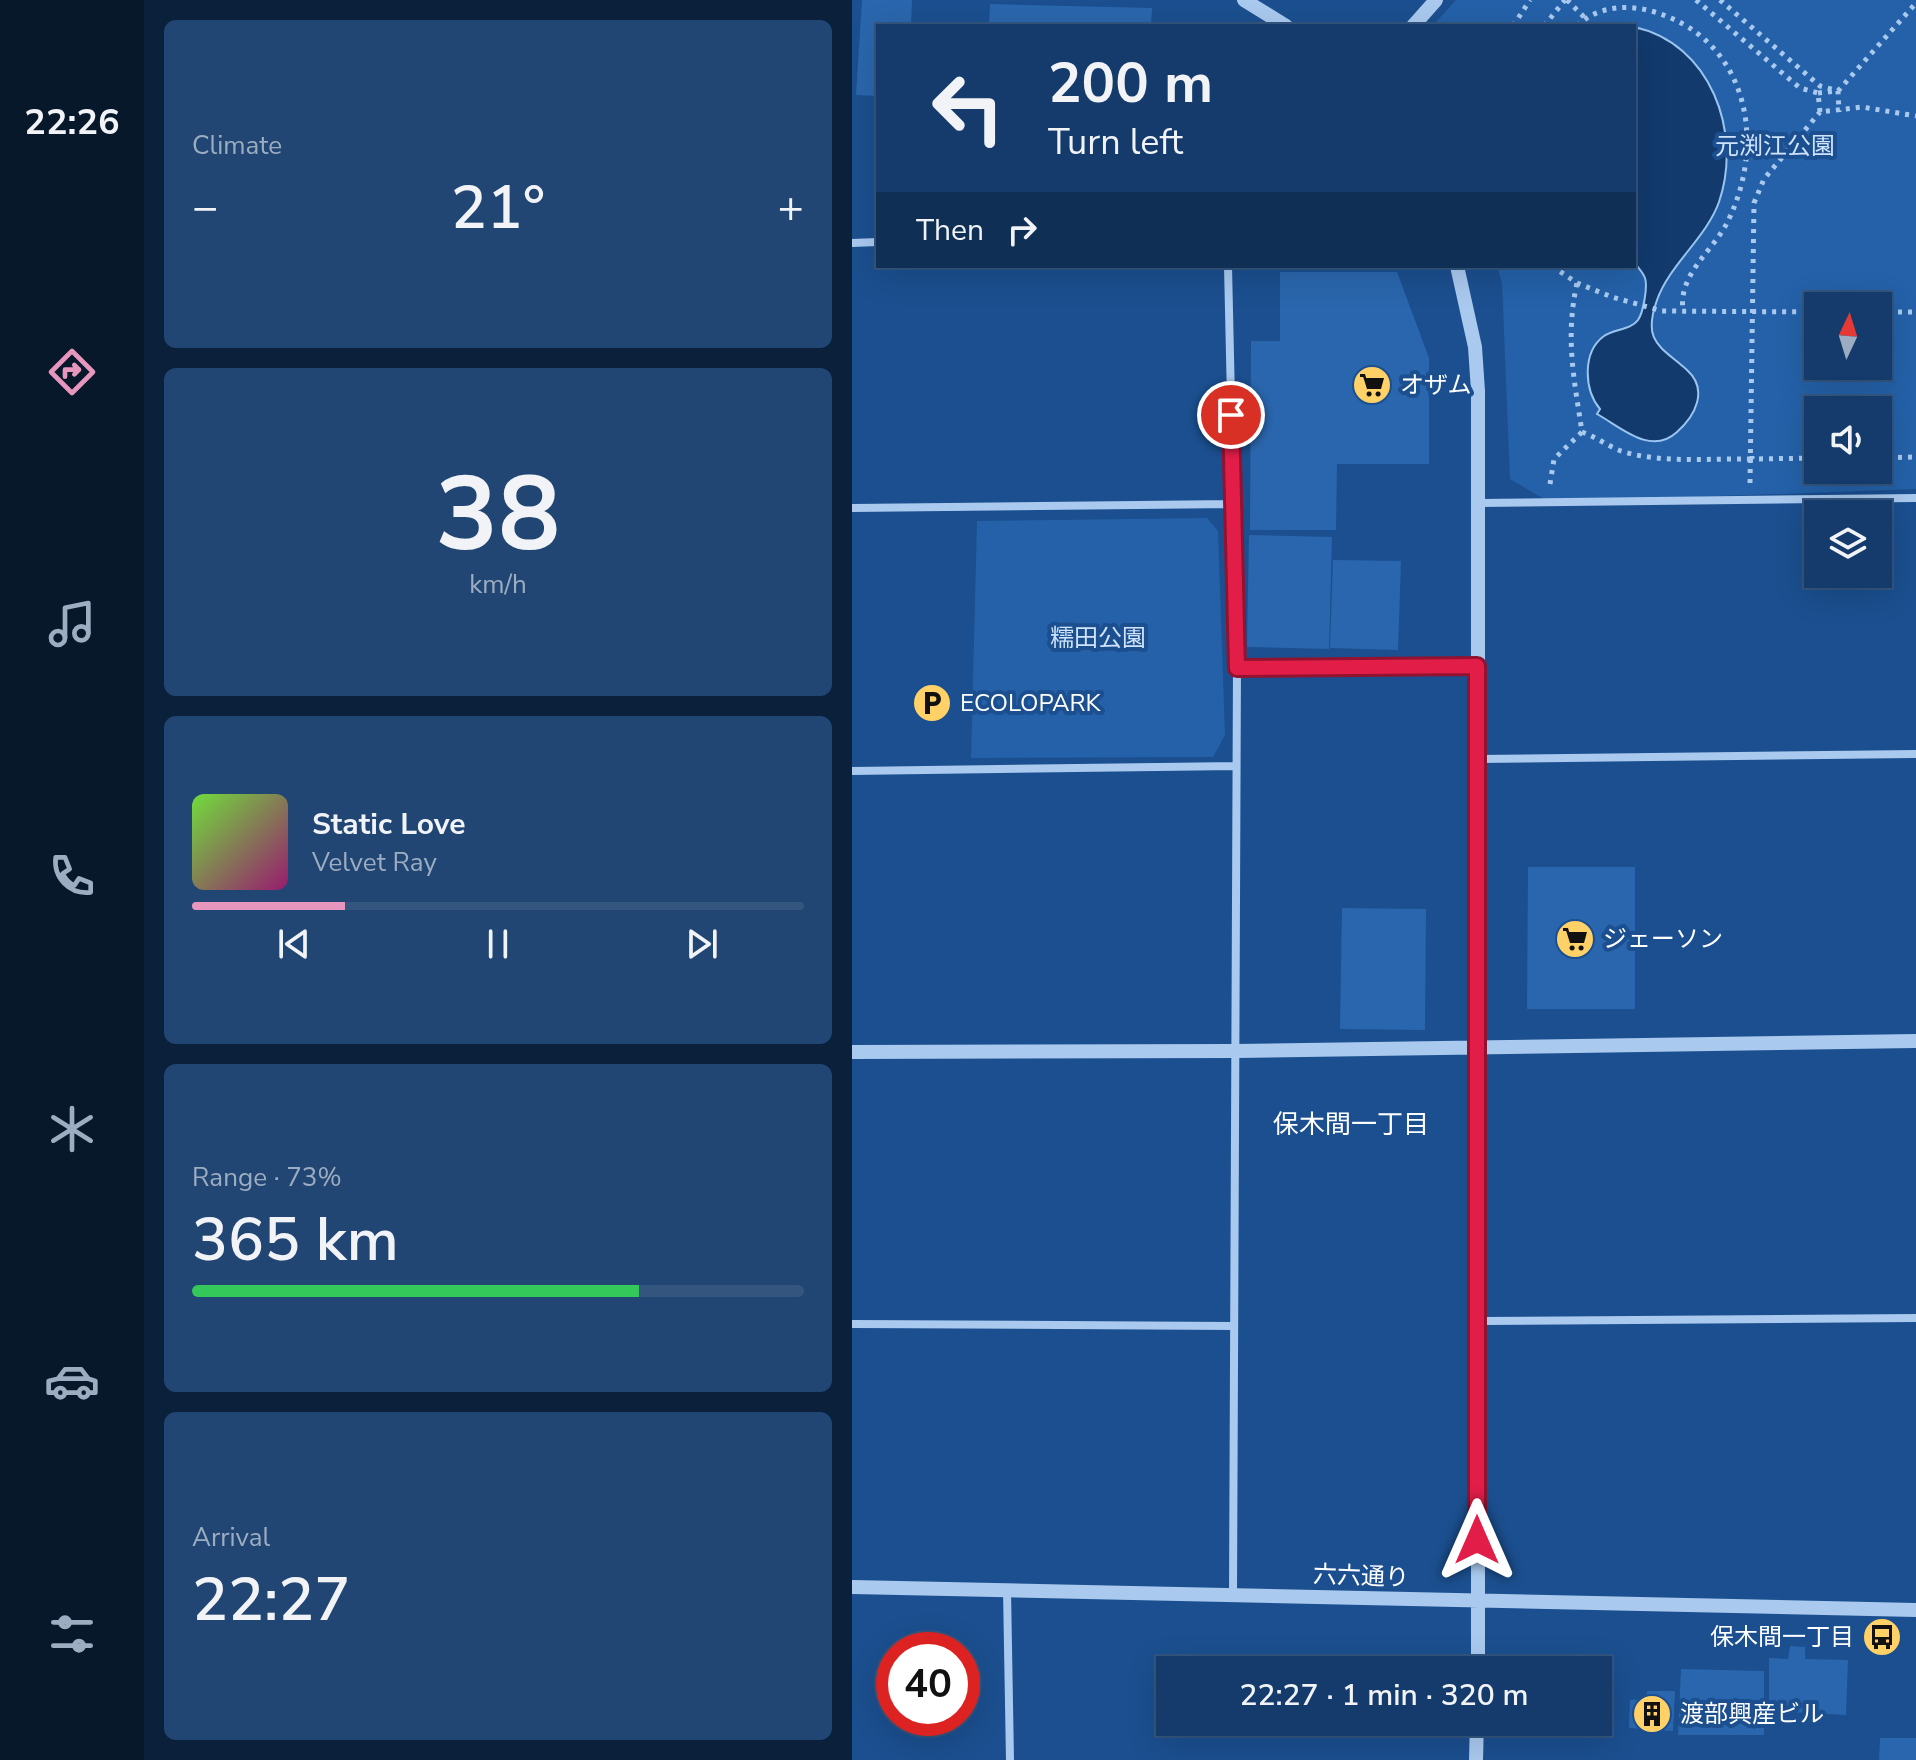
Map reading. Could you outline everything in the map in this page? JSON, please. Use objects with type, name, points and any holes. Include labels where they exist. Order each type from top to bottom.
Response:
[{"type":"street","points":[[1244,0],[1283,24]]},
{"type":"street","points":[[1415,24],[1436,0]]},
{"type":"street","points":[[852,243],[876,242]]},
{"type":"street","points":[[1228,268],[1237,668],[1233,1595]]},
{"type":"street","points":[[1457,268],[1475,347],[1480,503],[1477,666],[1478,1656]]},
{"type":"street","points":[[1480,503],[1916,498]]},
{"type":"street","points":[[852,508],[1233,504]]},
{"type":"street","points":[[1237,668],[1477,666]]},
{"type":"street","points":[[1478,759],[1916,754]]},
{"type":"street","points":[[852,771],[1236,766]]},
{"type":"street","points":[[852,1052],[1236,1051],[1916,1041]]},
{"type":"street","points":[[1478,1321],[1916,1318]]},
{"type":"street","points":[[852,1324],[1234,1326]]},
{"type":"street","name":"六六通り","points":[[852,1587],[1916,1610]]},
{"type":"street","points":[[1007,1590],[1010,1760]]},
{"type":"street","points":[[1476,1760],[1477,1736]]},
{"type":"path","points":[[1514,24],[1530,0]]},
{"type":"path","points":[[1546,24],[1566,0],[1585,18]]},
{"type":"path","points":[[1696,0],[1800,88],[1818,93],[1838,91],[1916,3]]},
{"type":"path","points":[[1708,10],[1719,0],[1820,86],[1838,91]]},
{"type":"path","points":[[1579,24],[1601,10],[1624,8],[1673,17],[1703,36],[1730,70],[1737,86],[1746,124],[1740,187],[1726,224],[1686,283],[1683,311]]},
{"type":"path","points":[[1838,91],[1839,112]]},
{"type":"path","points":[[1750,484],[1754,203],[1764,179],[1820,112],[1818,93]]},
{"type":"path","points":[[1820,112],[1862,107],[1916,116]]},
{"type":"path","points":[[1555,268],[1577,283],[1662,311],[1804,312]]},
{"type":"path","points":[[1577,283],[1570,315],[1572,369],[1582,432]]},
{"type":"path","points":[[1892,312],[1916,312]]},
{"type":"path","points":[[1582,432],[1620,451],[1662,458],[1804,458]]},
{"type":"path","points":[[1546,502],[1554,459],[1582,432]]},
{"type":"path","points":[[1892,458],[1916,457]]},
{"type":"green space","name":"元渕江公園","points":[[1456,0],[1916,0],[1916,489],[1549,502],[1510,479],[1502,283],[1498,268],[1636,268],[1636,24],[1436,24]]},
{"type":"green space","name":"糯田公園","points":[[1207,518],[1218,531],[1225,735],[1213,757],[971,758],[977,521]]},
{"type":"shaded area","points":[[1636,28],[1660,36],[1683,51],[1701,71],[1714,94],[1723,120],[1727,147],[1719,202],[1706,227],[1670,275],[1653,314],[1656,342],[1694,378],[1698,394],[1694,411],[1684,426],[1667,439],[1657,441],[1637,437],[1597,414],[1600,409],[1588,382],[1589,361],[1597,343],[1608,334],[1631,326],[1642,312],[1646,282],[1636,265]]},
{"type":"building","points":[[862,0],[912,0],[911,24],[876,24],[876,96],[856,95]]},
{"type":"building","points":[[990,4],[1152,8],[1151,24],[989,24]]},
{"type":"building","points":[[1280,272],[1397,272],[1429,358],[1429,464],[1337,464],[1336,530],[1250,530],[1251,341],[1280,341]]},
{"type":"building","points":[[1249,535],[1332,537],[1329,649],[1247,647]]},
{"type":"building","points":[[1333,560],[1401,561],[1398,650],[1330,648]]},
{"type":"building","points":[[1528,867],[1635,867],[1635,1009],[1527,1009]]},
{"type":"building","points":[[1342,908],[1426,909],[1425,1030],[1340,1029]]},
{"type":"building","points":[[1790,1646],[1805,1647],[1805,1659],[1848,1660],[1846,1715],[1769,1711],[1769,1658],[1788,1659]]},
{"type":"building","points":[[1681,1669],[1764,1671],[1764,1735],[1678,1735]]},
{"type":"building","name":"渡部興産ビル","points":[[1647,1691],[1675,1691],[1673,1731],[1629,1728],[1630,1700],[1646,1699]]},
{"type":"building","points":[[1880,1738],[1916,1738],[1916,1760],[1879,1760]]},
{"type":"place","name":"オザム","points":[[1372,385]]},
{"type":"place","name":"ECOLOPARK","points":[[932,703]]},
{"type":"place","name":"ジェーソン","points":[[1575,939]]},
{"type":"place","name":"保木間一丁目","points":[[1882,1637]]},
{"type":"place","name":"渡部興産ビル","points":[[1652,1714]]},
{"type":"district","name":"保木間一丁目","points":[[1351,1124]]},
{"type":"route","points":[[1231,415],[1237,668],[1477,666],[1477,1540]]}]
